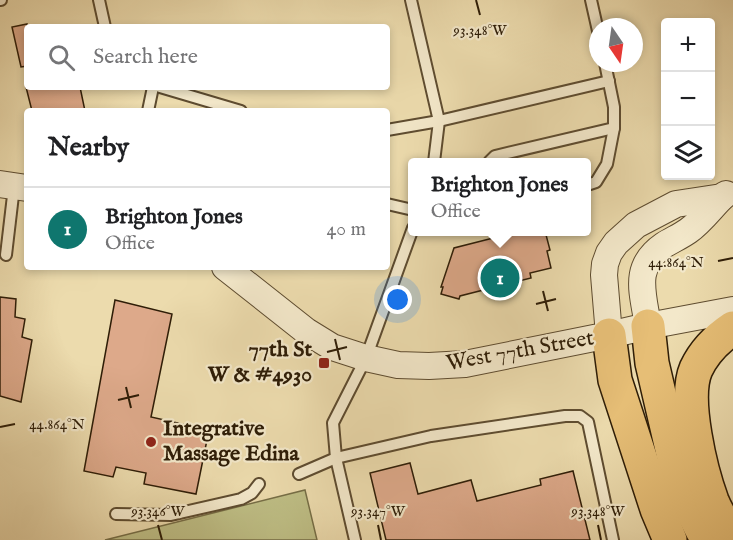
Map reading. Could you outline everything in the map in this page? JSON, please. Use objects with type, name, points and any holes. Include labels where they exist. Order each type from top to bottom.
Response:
[{"type":"highway","points":[[648,326],[652,363],[678,475],[688,503],[710,540]]},
{"type":"highway","points":[[733,328],[705,354],[695,371],[691,396],[694,430],[704,473],[713,502],[733,537]]},
{"type":"highway","points":[[609,335],[615,380],[657,509],[670,540]]},
{"type":"street","points":[[648,326],[643,288],[644,267],[648,259],[666,243],[688,231],[727,194]]},
{"type":"street","points":[[609,335],[604,275],[609,253],[616,243],[636,225],[676,204],[727,194]]},
{"type":"street","name":"West 77th Street","points":[[229,270],[306,331],[332,347],[398,365],[465,364],[733,310]]},
{"type":"lane","points":[[99,0],[104,24]]},
{"type":"lane","points":[[411,0],[439,121],[434,158]]},
{"type":"lane","points":[[591,0],[595,18]]},
{"type":"lane","points":[[591,184],[596,182],[607,164],[614,128],[614,107],[607,72]]},
{"type":"lane","points":[[390,129],[439,121],[609,81]]},
{"type":"lane","points":[[149,108],[152,90]]},
{"type":"lane","points":[[170,90],[231,108]]},
{"type":"lane","points":[[493,158],[614,128]]},
{"type":"lane","points":[[6,255],[9,183]]},
{"type":"lane","points":[[390,205],[408,209]]},
{"type":"lane","points":[[355,540],[336,458],[333,423],[366,358],[410,236]]},
{"type":"lane","points":[[299,474],[336,458],[430,436],[565,416],[580,416],[588,422],[613,540]]},
{"type":"lane","points":[[116,514],[171,515],[241,499],[252,493],[259,484]]},
{"type":"green space","points":[[305,490],[317,540],[105,540]]},
{"type":"building","points":[[24,25],[24,66],[21,67],[12,27]]},
{"type":"building","points":[[27,90],[81,90],[84,108],[31,108]]},
{"type":"building","points":[[501,236],[546,236],[551,268],[530,273],[531,278],[460,296],[459,299],[441,294],[443,287],[441,287],[454,248]]},
{"type":"building","points":[[0,297],[16,299],[15,317],[25,319],[22,337],[32,340],[21,402],[0,396]]},
{"type":"building","points":[[115,300],[172,314],[151,417],[209,430],[196,494],[144,484],[146,473],[116,467],[113,477],[84,471]]},
{"type":"building","points":[[410,463],[418,494],[471,480],[477,501],[541,485],[540,479],[573,471],[590,540],[386,540],[370,473]]},
{"type":"place","name":"Brighton Jones","points":[[500,278]]},
{"type":"place","name":"77th St W & #4930","points":[[324,363]]},
{"type":"place","name":"Integrative Massage Edina","points":[[151,442]]}]
